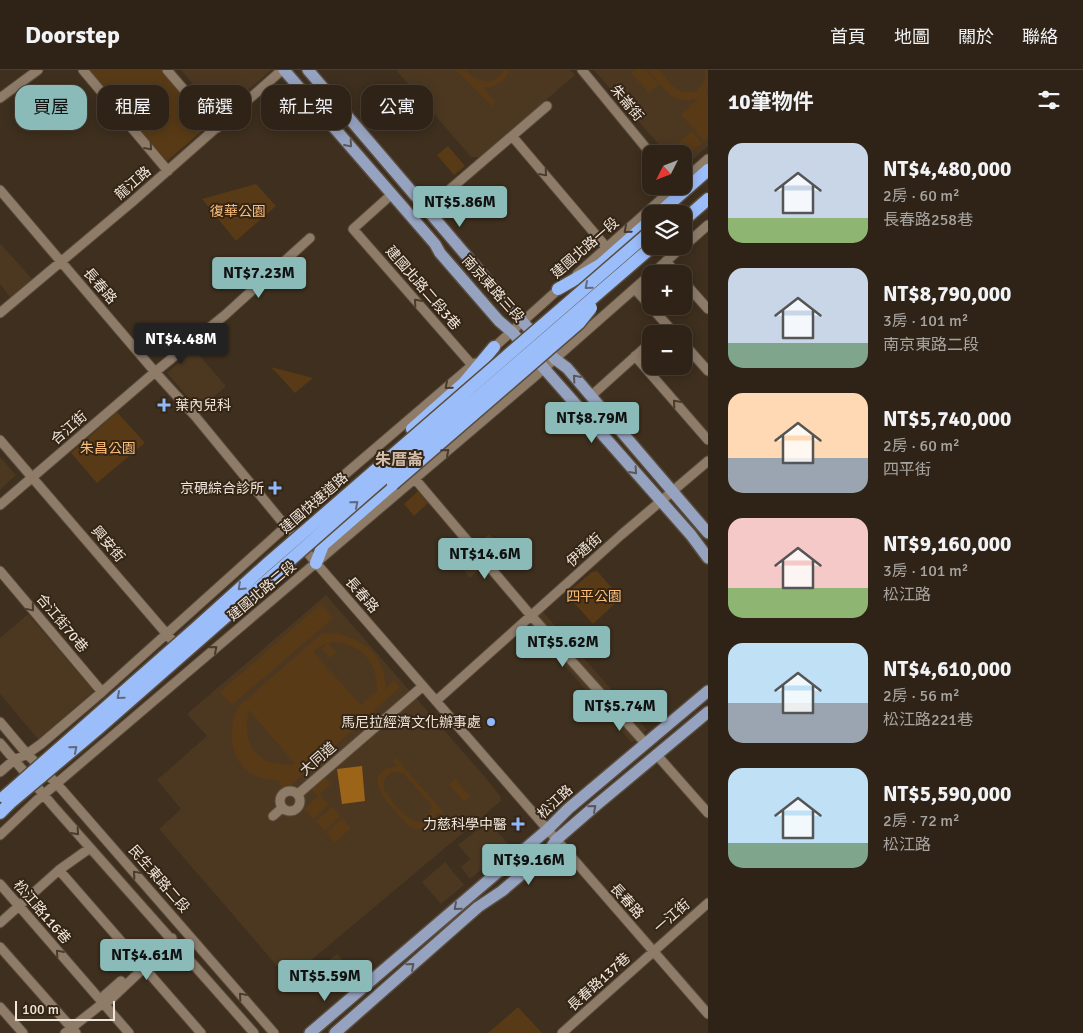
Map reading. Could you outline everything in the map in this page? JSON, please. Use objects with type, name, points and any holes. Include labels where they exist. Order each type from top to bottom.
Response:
[{"type":"highway","points":[[668,205],[708,170]]},
{"type":"highway","points":[[681,205],[708,181]]},
{"type":"highway","points":[[692,213],[708,198]]},
{"type":"highway","points":[[558,289],[600,265],[642,228]]},
{"type":"highway","name":"建國快速道路","points":[[4,800],[267,564],[642,239]]},
{"type":"highway","name":"建國快速道路","points":[[4,800],[99,728],[364,495],[643,255]]},
{"type":"highway","points":[[316,563],[323,545],[579,323],[617,278]]},
{"type":"highway","points":[[267,564],[290,536],[464,383],[494,348]]},
{"type":"highway","points":[[0,812],[4,800]]},
{"type":"main road","name":"南京東路三段","points":[[283,70],[392,194],[498,321],[512,332],[691,535],[708,558]]},
{"type":"main road","name":"南京東路三段","points":[[308,70],[523,322],[555,359],[567,368],[708,533]]},
{"type":"main road","name":"松江路","points":[[310,1033],[708,691]]},
{"type":"main road","name":"松江路","points":[[335,1033],[478,907],[502,891],[549,851],[556,840],[708,712]]},
{"type":"street","points":[[0,98],[38,70]]},
{"type":"street","points":[[83,70],[168,171]]},
{"type":"street","points":[[167,70],[180,85]]},
{"type":"street","name":"龍江路","points":[[251,98],[283,70]]},
{"type":"street","name":"朱崙街","points":[[582,70],[644,145]]},
{"type":"street","points":[[427,209],[547,106]]},
{"type":"street","name":"龍江路","points":[[0,313],[215,130]]},
{"type":"street","points":[[512,136],[607,248]]},
{"type":"street","points":[[692,173],[708,159]]},
{"type":"street","name":"長春路","points":[[0,190],[155,372],[195,416],[316,563],[708,1014]]},
{"type":"street","name":"建國北路二段3巷","points":[[392,194],[354,229],[472,365]]},
{"type":"street","name":"建國北路一段","points":[[512,332],[558,289],[666,195]]},
{"type":"street","points":[[692,239],[707,228]]},
{"type":"street","name":"合江街","points":[[0,505],[155,372],[225,315],[310,238]]},
{"type":"street","points":[[662,265],[673,255]]},
{"type":"street","points":[[666,261],[669,265]]},
{"type":"street","points":[[543,369],[642,283]]},
{"type":"street","points":[[635,289],[667,325]]},
{"type":"street","points":[[692,291],[708,309]]},
{"type":"street","points":[[0,772],[14,760],[28,754],[102,692],[287,526],[512,332]]},
{"type":"street","points":[[591,396],[642,350]]},
{"type":"street","points":[[692,353],[708,371]]},
{"type":"street","points":[[635,356],[708,440]]},
{"type":"street","name":"建國北路二段","points":[[0,835],[194,666],[543,369]]},
{"type":"street","name":"興安街","points":[[0,440],[194,666]]},
{"type":"street","name":"伊通街","points":[[436,701],[708,461]]},
{"type":"street","points":[[415,479],[646,744]]},
{"type":"street","name":"合江街70巷","points":[[0,571],[102,692]]},
{"type":"street","name":"大同道","points":[[273,816],[282,808],[279,806],[280,797],[287,792],[295,791],[298,794],[423,686]]},
{"type":"street","name":"民生東路二段","points":[[0,722],[58,784],[274,1033]]},
{"type":"street","points":[[0,743],[254,1033]]},
{"type":"street","points":[[656,754],[708,813]]},
{"type":"street","points":[[0,923],[59,870],[90,848]]},
{"type":"street","points":[[59,870],[201,1033]]},
{"type":"street","name":"松江路116巷","points":[[0,884],[129,1033]]},
{"type":"street","name":"一江街","points":[[654,951],[708,903]]},
{"type":"street","points":[[0,947],[71,1031],[103,1003],[110,1000],[142,965],[166,947],[172,938]]},
{"type":"street","name":"長春路137巷","points":[[562,1033],[654,951]]},
{"type":"street","points":[[0,1007],[23,1033]]},
{"type":"shaded area","points":[[181,70],[271,70],[251,88],[251,85],[194,85]]},
{"type":"shaded area","points":[[396,70],[570,70],[575,75],[480,157],[471,157],[433,113],[433,85],[409,85]]},
{"type":"shaded area","points":[[594,70],[708,70],[708,146],[692,160],[692,145],[659,145]]},
{"type":"shaded area","points":[[0,243],[32,279],[10,297],[0,284]]},
{"type":"shaded area","points":[[194,349],[226,386],[199,410],[167,373]]},
{"type":"shaded area","points":[[0,457],[16,475],[0,490]]},
{"type":"shaded area","points":[[489,534],[503,549],[494,557],[480,542]]},
{"type":"shaded area","points":[[466,554],[479,569],[470,578],[457,562]]},
{"type":"shaded area","points":[[326,595],[485,777],[500,796],[501,801],[315,957],[290,981],[159,829],[181,809],[157,780],[207,736],[187,714]]},
{"type":"shaded area","points":[[543,612],[647,730],[632,743],[529,625]]},
{"type":"shaded area","points":[[28,614],[94,691],[38,739],[0,694],[0,638]]},
{"type":"shaded area","points":[[362,766],[365,801],[342,804],[337,769]]},
{"type":"shaded area","points":[[488,821],[510,846],[470,879],[461,867],[470,859],[458,845]]},
{"type":"shaded area","points":[[445,862],[464,885],[441,904],[422,882]]},
{"type":"shaded area","points":[[337,954],[351,969],[346,974],[343,970],[338,974],[327,962]]},
{"type":"green space","points":[[88,70],[161,70],[179,91],[179,130],[203,130],[167,161],[140,130],[169,130],[169,85],[101,85]]},
{"type":"green space","points":[[456,70],[465,70],[475,78],[490,82],[495,80],[503,70],[510,70],[506,78],[500,83],[483,88],[496,102],[492,106]]},
{"type":"green space","points":[[635,70],[646,70],[659,84],[649,93],[631,73]]},
{"type":"green space","points":[[648,70],[659,70],[679,90],[690,92],[697,91],[705,80],[705,70],[708,70],[708,92],[706,94],[708,96],[708,137],[704,141],[681,115],[699,98],[682,100],[675,98],[664,89]]},
{"type":"green space","points":[[692,131],[702,143],[692,151],[692,145],[676,145]]},
{"type":"green space","points":[[448,146],[465,166],[454,175],[437,155]]},
{"type":"green space","name":"復華公園","points":[[256,184],[276,206],[236,241],[202,199]]},
{"type":"green space","points":[[271,367],[313,378],[295,393]]},
{"type":"green space","name":"朱昌公園","points":[[117,412],[145,443],[97,483],[71,453]]},
{"type":"green space","points":[[418,491],[428,503],[414,516],[404,504]]},
{"type":"green space","name":"四平公園","points":[[597,571],[621,598],[593,624],[566,594],[592,572]]},
{"type":"green space","points":[[321,604],[333,618],[232,705],[220,692]]},
{"type":"green space","points":[[336,633],[347,636],[364,645],[372,651],[382,667],[386,688],[394,680],[400,687],[285,791],[279,783],[280,781],[264,779],[253,775],[238,760],[232,740],[234,719],[237,708],[321,634]],"holes":[[[337,642],[362,652],[375,672],[377,691],[361,705],[313,652],[324,644]],[[249,710],[295,764],[271,762],[255,752],[247,734]]]},
{"type":"green space","points":[[328,643],[336,653],[330,658],[322,649]]},
{"type":"green space","points":[[396,758],[444,813],[441,815],[437,812],[433,821],[422,829],[408,826],[381,793],[378,776],[384,770],[397,766],[393,761]],"holes":[[[391,772],[403,773],[431,805],[431,811],[427,819],[414,821],[408,818],[384,790],[384,780]]]},
{"type":"green space","points":[[324,777],[331,784],[320,794],[329,804],[313,819],[304,809],[318,796],[311,789]]},
{"type":"green space","points":[[455,779],[470,796],[464,802],[449,784]]},
{"type":"green space","points":[[332,807],[341,816],[325,831],[316,821]]},
{"type":"green space","points":[[342,818],[351,828],[335,843],[326,833]]},
{"type":"green space","points":[[518,1007],[542,1033],[488,1033]]},
{"type":"place","name":"葉內兒科","points":[[164,405]]},
{"type":"place","name":"京硯綜合診所","points":[[275,488]]},
{"type":"place","name":"馬尼拉經濟文化辦事處","points":[[491,722]]},
{"type":"place","name":"力慈科學中醫","points":[[518,824]]},
{"type":"district","name":"朱厝崙","points":[[399,460]]}]
